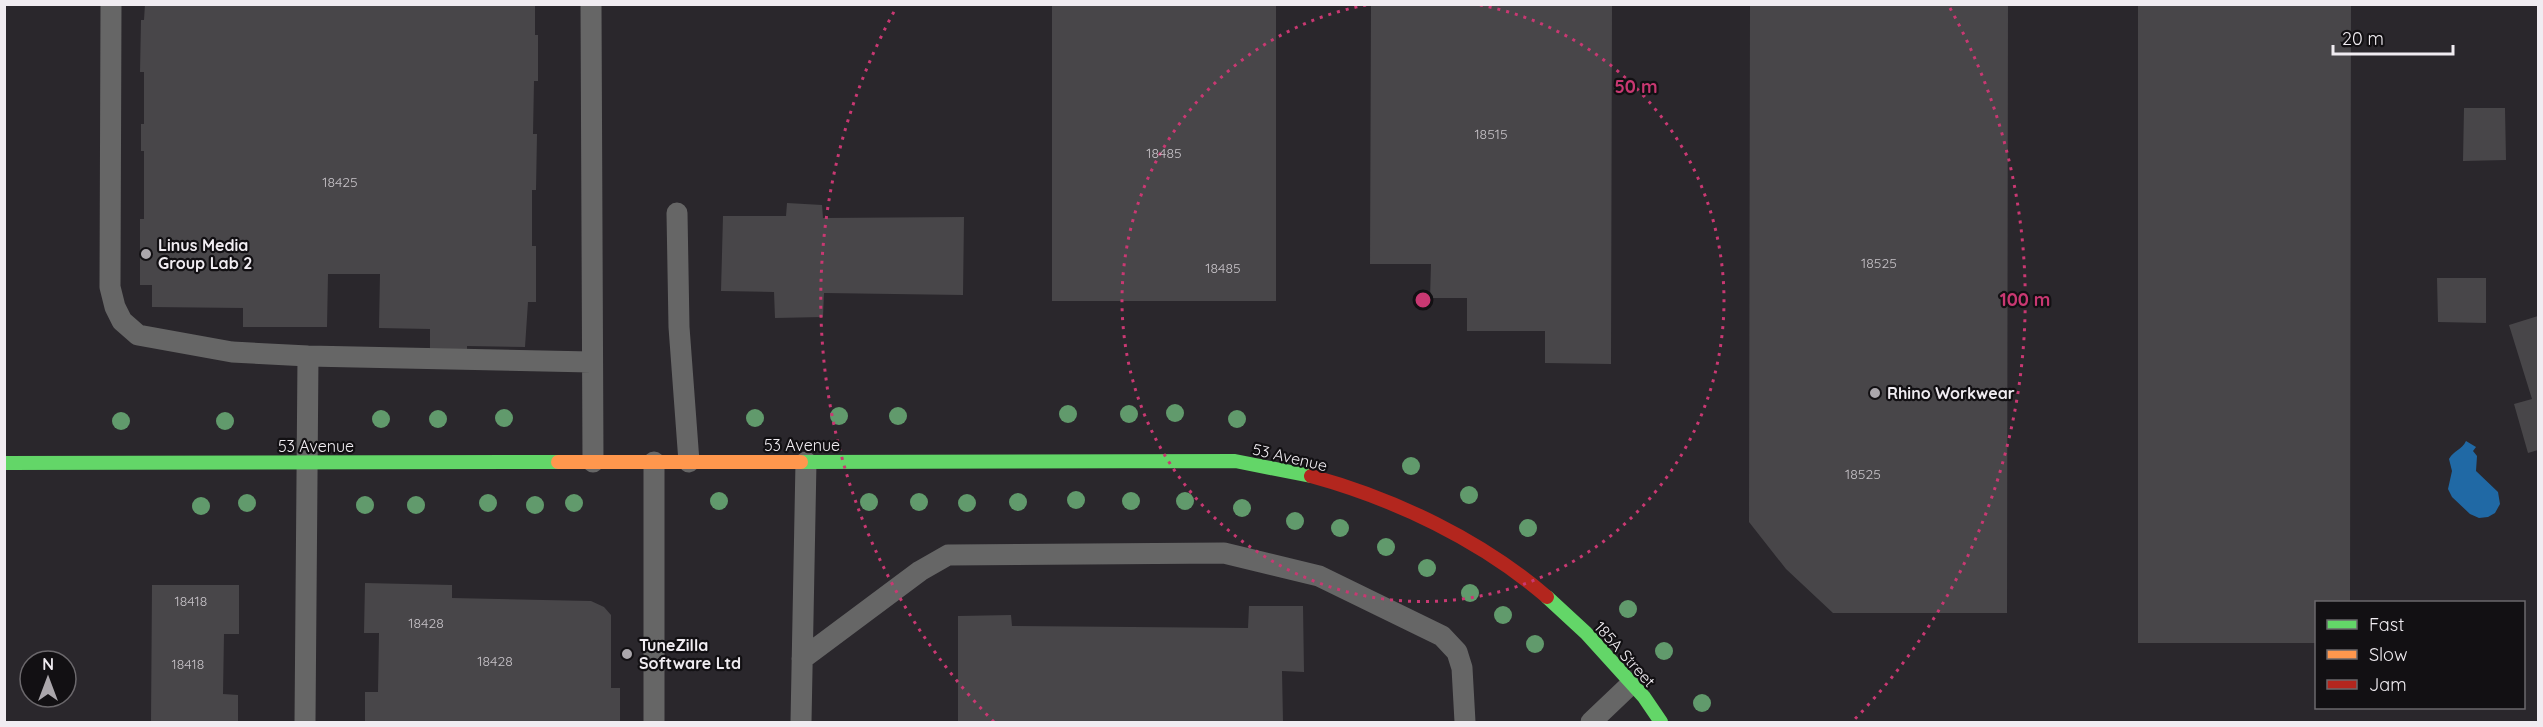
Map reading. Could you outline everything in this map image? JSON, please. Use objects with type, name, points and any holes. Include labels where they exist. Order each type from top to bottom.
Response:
[{"type":"street","name":"53 Avenue","points":[[4,463],[1235,461],[1314,477],[1393,505],[1473,546],[1519,575],[1563,609]]},
{"type":"street","name":"185A Street","points":[[1563,609],[1631,684],[1661,723]]},
{"type":"lane","points":[[111,4],[110,286],[115,307],[122,321],[138,335],[232,352],[308,356],[591,362]]},
{"type":"lane","points":[[591,4],[593,462]]},
{"type":"lane","points":[[677,213],[679,327],[689,462]]},
{"type":"lane","points":[[305,723],[308,356]]},
{"type":"lane","points":[[654,462],[654,723]]},
{"type":"lane","points":[[801,723],[806,462]]},
{"type":"lane","points":[[802,659],[920,571],[948,555],[1224,553],[1319,576],[1442,636],[1457,652],[1462,668],[1465,723]]},
{"type":"lane","points":[[1591,723],[1631,684]]},
{"type":"water","points":[[2466,441],[2476,447],[2473,451],[2477,456],[2476,471],[2498,492],[2500,504],[2495,513],[2488,517],[2479,518],[2470,514],[2452,497],[2448,489],[2452,471],[2449,459]]},
{"type":"building","points":[[145,4],[535,4],[538,81],[534,81],[533,134],[537,134],[536,190],[532,190],[532,246],[536,246],[536,302],[528,302],[525,347],[467,346],[467,351],[430,350],[430,329],[379,328],[380,274],[328,274],[327,327],[243,327],[243,308],[152,307],[152,285],[140,285],[140,219],[144,219],[144,151],[141,151],[141,124],[144,124],[144,72],[140,72],[141,20],[144,20]]},
{"type":"building","points":[[1052,4],[1276,4],[1276,301],[1052,301]]},
{"type":"building","points":[[1371,4],[1612,4],[1611,364],[1545,363],[1545,331],[1467,331],[1467,298],[1430,298],[1431,264],[1370,264]]},
{"type":"building","points":[[1750,4],[2008,4],[2007,613],[1833,613],[1786,569],[1749,522]]},
{"type":"building","points":[[2138,4],[2351,4],[2350,601],[2315,601],[2315,643],[2138,643]]},
{"type":"building","points":[[2464,108],[2505,108],[2506,160],[2463,161]]},
{"type":"building","points":[[787,203],[822,205],[823,218],[964,217],[963,295],[824,293],[823,317],[775,318],[774,292],[721,291],[723,216],[786,216]]},
{"type":"building","points":[[2437,278],[2486,278],[2486,323],[2438,322]]},
{"type":"building","points":[[2538,316],[2538,450],[2528,453],[2514,404],[2532,399],[2509,325]]},
{"type":"building","points":[[365,583],[452,585],[452,598],[591,601],[604,607],[611,615],[611,688],[620,688],[620,722],[365,722],[365,692],[378,692],[379,633],[364,633]]},
{"type":"building","points":[[152,585],[239,585],[239,634],[224,634],[223,694],[238,695],[238,722],[151,722]]},
{"type":"building","points":[[1249,606],[1303,606],[1304,672],[1282,671],[1283,722],[958,722],[958,616],[1011,615],[1012,626],[1248,628]]},
{"type":"traffic: fast","points":[[801,462],[1235,461],[1311,476]]},
{"type":"traffic: fast","points":[[4,463],[558,462]]},
{"type":"traffic: fast","points":[[1547,597],[1586,633],[1644,697],[1661,722]]},
{"type":"traffic: slow","points":[[558,462],[801,462]]},
{"type":"traffic: jam","points":[[1311,476],[1343,485],[1405,509],[1436,524],[1494,557],[1547,597]]},
{"type":"place","name":"Linus Media Group Lab 2","points":[[146,254]]},
{"type":"place","name":"Rhino Workwear","points":[[1875,393]]},
{"type":"place","name":"TuneZilla Software Ltd","points":[[627,654]]}]
